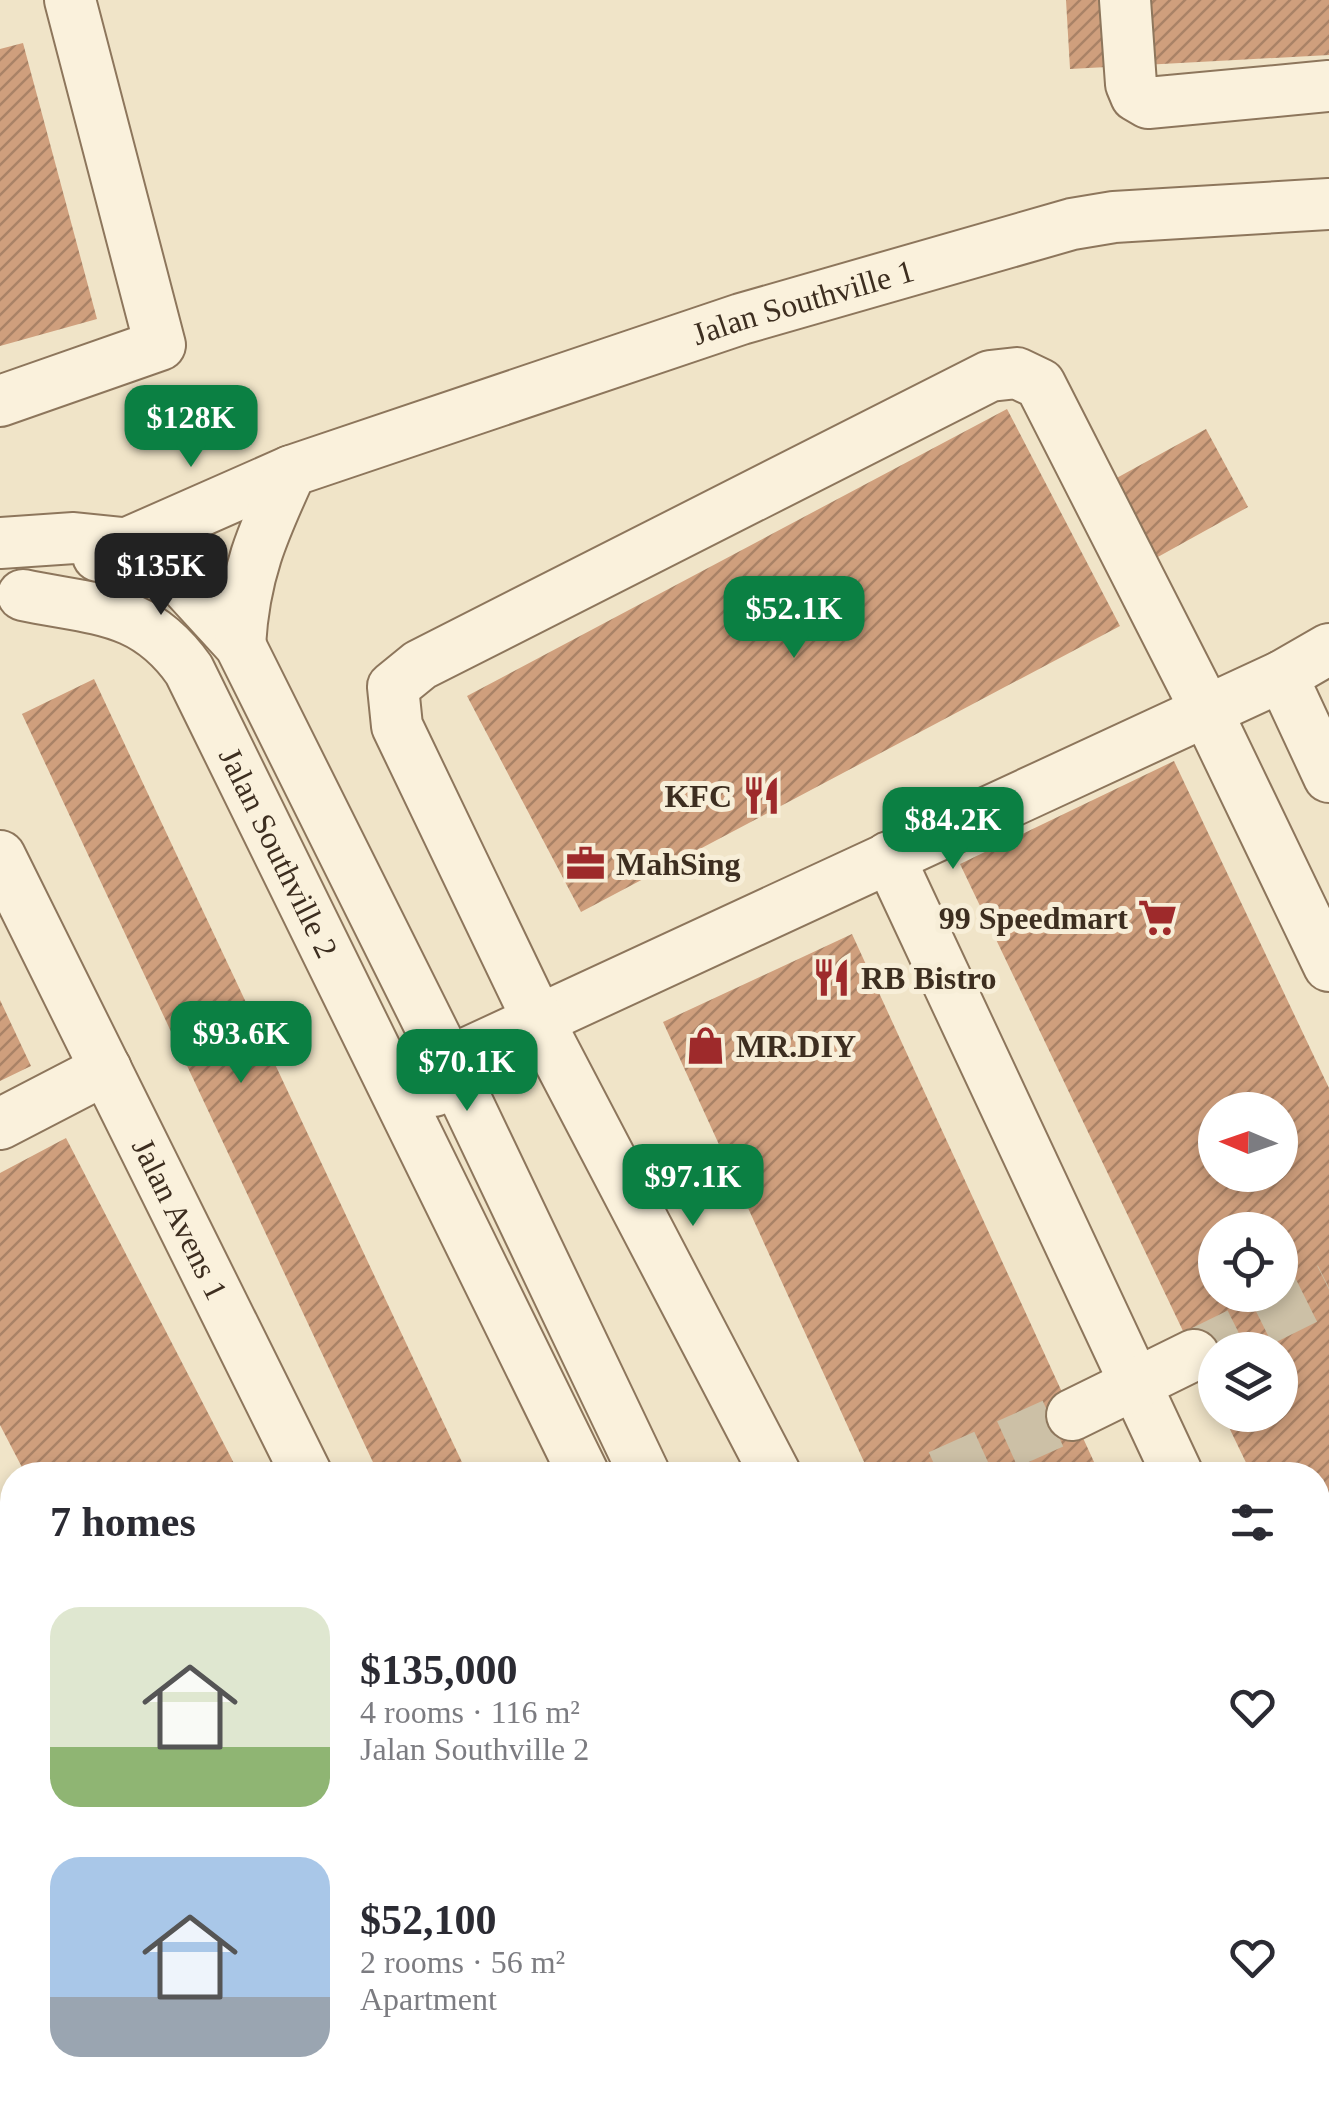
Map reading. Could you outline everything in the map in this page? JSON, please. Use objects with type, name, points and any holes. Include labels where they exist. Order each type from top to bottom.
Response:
[{"type":"street","points":[[0,402],[160,346],[70,0]]},
{"type":"street","points":[[1125,0],[1132,84],[1136,96],[1148,102],[1329,86]]},
{"type":"street","name":"Jalan Southville 1","points":[[12,600],[123,543],[291,471],[723,325],[1072,224],[1114,216],[1327,201]]},
{"type":"street","points":[[769,1462],[538,1020],[397,726],[394,687],[420,665],[990,376],[1017,372],[1040,384],[1206,710],[1329,966]]},
{"type":"street","points":[[240,645],[243,593],[253,553],[291,471]]},
{"type":"street","points":[[0,543],[74,538],[123,543],[185,585],[240,645]]},
{"type":"street","name":"Jalan Southville 2","points":[[12,600],[135,618],[168,641],[189,670],[578,1462]]},
{"type":"street","name":"Jalan Southville 2","points":[[240,645],[448,1062],[640,1462]]},
{"type":"street","points":[[414,1131],[448,1062],[1282,676],[1329,649]]},
{"type":"street","points":[[1282,676],[1329,777]]},
{"type":"street","name":"Jalan Avens 1","points":[[0,856],[301,1462]]},
{"type":"street","points":[[889,857],[1172,1462]]},
{"type":"street","points":[[0,1124],[106,1069]]},
{"type":"street","points":[[1072,1414],[1194,1355]]},
{"type":"building","points":[[1066,0],[1329,0],[1329,55],[1070,69]]},
{"type":"building","points":[[23,43],[97,319],[0,346],[0,49]]},
{"type":"building","points":[[1007,409],[1120,626],[581,912],[467,696]]},
{"type":"building","points":[[1206,429],[1248,507],[1156,558],[1113,480]]},
{"type":"building","points":[[94,679],[462,1462],[373,1462],[22,714]]},
{"type":"building","points":[[1174,761],[1329,1088],[1329,1462],[1246,1462],[1231,1432],[1298,1432],[1298,1332],[1198,1332],[1198,1362],[960,864]]},
{"type":"building","points":[[852,934],[1094,1462],[864,1462],[663,1022]]},
{"type":"building","points":[[0,1000],[31,1066],[0,1081]]},
{"type":"building","points":[[66,1138],[233,1462],[19,1462],[0,1425],[0,1173]]},
{"type":"tunnel","points":[[1194,1355],[1329,1288]]},
{"type":"tunnel","points":[[968,1462],[1072,1415]]},
{"type":"place","name":"KFC","points":[[762,796]]},
{"type":"place","name":"MahSing","points":[[586,864]]},
{"type":"place","name":"99 Speedmart","points":[[1158,918]]},
{"type":"place","name":"RB Bistro","points":[[831,978]]},
{"type":"place","name":"MR.DIY","points":[[706,1046]]}]
